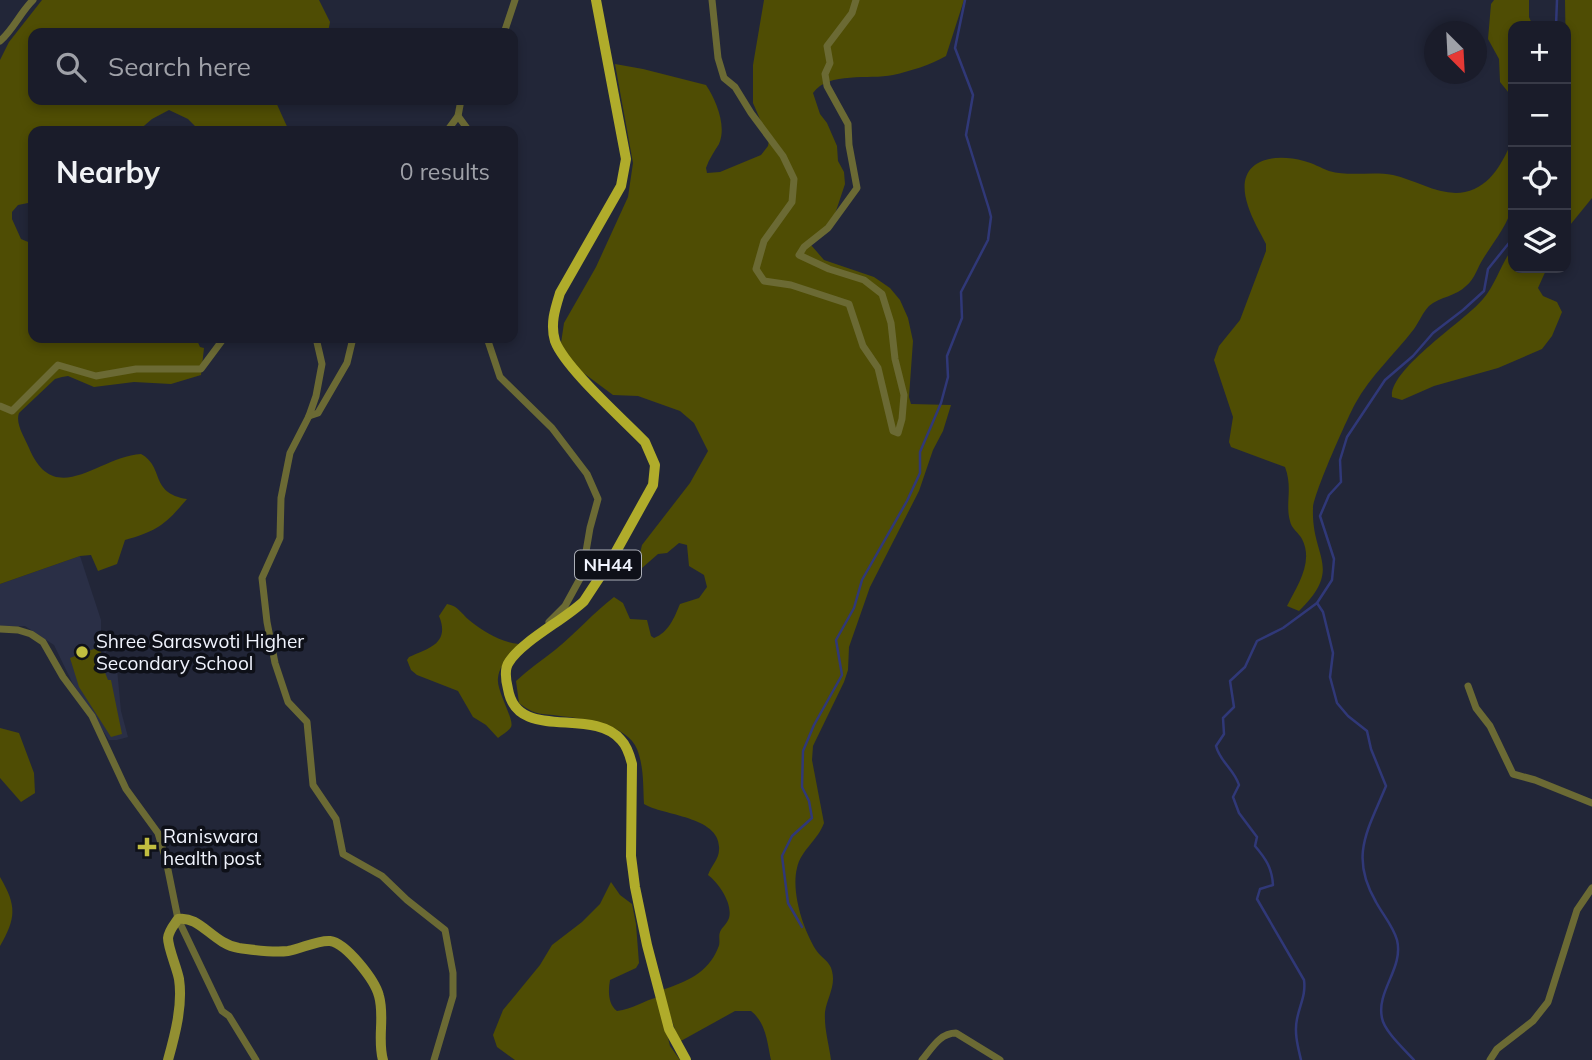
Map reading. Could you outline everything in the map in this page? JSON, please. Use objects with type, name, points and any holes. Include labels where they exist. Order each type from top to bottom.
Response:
[{"type":"main road","name":"NH44","points":[[596,0],[625,144],[625,174],[621,186],[560,293],[554,312],[554,339],[569,364],[645,442],[655,465],[656,475],[649,496],[584,601],[571,614],[534,639],[509,661],[506,669],[508,690],[516,710],[530,719],[562,721],[611,732],[622,740],[629,753],[632,764],[631,856],[635,887],[669,1029],[686,1060]]},
{"type":"main road","points":[[168,1060],[180,986],[168,940],[171,928],[178,919],[186,917],[201,925],[212,937],[235,948],[287,951],[327,940],[337,943],[364,970],[379,996],[383,1060]]},
{"type":"street","points":[[0,41],[33,0]]},
{"type":"street","points":[[506,28],[515,0]]},
{"type":"street","points":[[712,0],[718,58],[724,78],[735,87],[783,156],[794,179],[792,202],[764,241],[756,269],[764,281],[828,295],[849,304],[863,346],[877,368],[894,431],[898,433],[904,395],[895,359],[891,323],[882,294],[864,280],[828,269],[799,255],[804,247],[828,228],[857,188],[848,124],[827,86],[825,74],[830,63],[827,46],[852,13],[856,0]]},
{"type":"street","points":[[451,126],[458,116],[460,105]]},
{"type":"street","points":[[458,116],[465,126]]},
{"type":"street","points":[[0,406],[12,411],[58,365],[96,376],[135,369],[201,369],[220,343]]},
{"type":"street","points":[[317,343],[322,365],[309,416],[290,453],[281,498],[280,538],[262,578],[267,622],[275,663],[288,702],[307,722],[313,785],[336,819],[344,854],[382,876],[445,930],[453,973],[453,996],[433,1060]]},
{"type":"street","points":[[309,416],[318,413],[347,363],[352,343]]},
{"type":"street","points":[[489,343],[500,377],[552,428],[587,474],[598,499],[582,575],[565,606],[534,639]]},
{"type":"street","points":[[0,629],[18,630],[43,642],[63,677],[92,716],[126,789],[158,833],[178,919],[222,1011],[229,1017],[256,1060]]},
{"type":"street","points":[[1468,686],[1476,708],[1490,726],[1513,774],[1592,803]]},
{"type":"street","points":[[1490,1060],[1497,1049],[1533,1021],[1548,1002],[1577,910],[1592,888]]},
{"type":"street","points":[[922,1060],[948,1033],[956,1033],[1000,1060]]},
{"type":"shaded area","points":[[42,0],[319,0],[330,22],[329,28],[28,28],[28,105],[277,105],[287,126],[195,126],[188,119],[169,110],[144,126],[28,126],[28,203],[18,205],[12,212],[12,219],[21,239],[28,242],[28,343],[198,343],[204,348],[201,375],[171,384],[134,382],[94,387],[68,376],[62,377],[55,379],[19,413],[19,426],[29,448],[40,466],[52,475],[65,478],[79,475],[125,457],[141,454],[153,466],[167,491],[187,499],[160,526],[125,540],[117,564],[98,571],[91,555],[80,556],[0,584],[0,60],[9,42]]},
{"type":"shaded area","points":[[764,0],[964,0],[946,56],[893,75],[839,79],[820,86],[813,93],[820,114],[837,146],[838,161],[844,172],[845,184],[835,214],[811,245],[824,260],[874,277],[890,288],[900,300],[908,318],[913,341],[909,397],[911,404],[951,405],[919,491],[870,587],[849,647],[848,670],[844,682],[813,746],[812,760],[824,823],[799,862],[796,888],[799,910],[807,932],[816,950],[832,971],[833,982],[825,1018],[831,1060],[771,1060],[763,1027],[751,1011],[735,1011],[679,1042],[662,990],[688,980],[702,970],[714,957],[719,946],[720,932],[730,912],[724,894],[708,875],[719,853],[717,839],[711,830],[702,824],[644,804],[643,776],[637,749],[624,734],[592,721],[530,710],[519,703],[516,681],[614,597],[623,603],[630,619],[647,620],[654,638],[667,628],[680,604],[699,598],[707,587],[704,575],[689,566],[687,545],[679,543],[667,553],[658,554],[642,568],[638,561],[642,545],[690,483],[708,451],[694,423],[680,411],[638,396],[613,395],[570,363],[561,343],[564,323],[596,267],[628,197],[633,163],[615,64],[706,85],[717,106],[722,129],[719,144],[706,168],[707,173],[720,172],[761,155],[769,140],[753,103],[753,65]]},
{"type":"shaded area","points":[[1494,0],[1529,0],[1531,21],[1508,21],[1508,92],[1500,82],[1499,59],[1488,39],[1491,4]]},
{"type":"shaded area","points":[[1565,0],[1592,0],[1592,198],[1571,224],[1571,21],[1565,21]]},
{"type":"shaded area","points":[[1508,149],[1508,218],[1474,277],[1458,292],[1429,306],[1355,404],[1324,473],[1313,508],[1323,572],[1320,583],[1299,611],[1287,606],[1303,574],[1306,556],[1302,539],[1290,521],[1285,467],[1231,447],[1229,442],[1233,417],[1214,360],[1219,346],[1240,320],[1266,251],[1266,244],[1248,206],[1245,191],[1250,170],[1267,159],[1291,159],[1337,173],[1393,175],[1456,193],[1474,189],[1482,184],[1501,164]]},
{"type":"shaded area","points":[[1508,256],[1508,273],[1545,273],[1538,288],[1543,296],[1557,302],[1562,312],[1552,336],[1542,349],[1498,368],[1434,386],[1402,400],[1392,397],[1394,386],[1415,359],[1483,299]]},
{"type":"shaded area","name":"Shree Saraswoti Higher Secondary School","points":[[80,556],[101,620],[101,635],[108,660],[117,669],[121,711],[128,737],[117,740],[109,740],[73,684],[54,645],[25,626],[0,627],[0,584]]},
{"type":"shaded area","points":[[447,604],[457,608],[492,636],[519,644],[499,673],[498,684],[512,723],[509,730],[498,738],[486,725],[473,717],[458,691],[417,675],[411,670],[407,660],[431,647],[440,638],[442,625],[439,616]]},
{"type":"shaded area","points":[[99,647],[107,668],[104,670],[108,680],[111,680],[122,734],[111,737],[79,687],[70,658]]},
{"type":"shaded area","points":[[0,728],[19,733],[34,773],[35,793],[21,802],[0,778]]},
{"type":"shaded area","points":[[0,877],[12,904],[12,920],[0,946]]},
{"type":"shaded area","points":[[611,882],[620,895],[632,904],[639,963],[636,968],[610,980],[610,1001],[617,1011],[658,997],[670,1046],[680,1060],[515,1060],[497,1047],[493,1035],[503,1010],[540,965],[552,945],[600,904]]},
{"type":"waterway","points":[[802,927],[788,903],[782,856],[792,836],[812,818],[809,801],[802,787],[803,751],[842,675],[836,640],[854,608],[862,580],[920,473],[920,452],[941,403],[948,377],[947,356],[962,318],[961,292],[988,240],[991,217],[966,135],[973,95],[955,48],[965,0]]},
{"type":"waterway","points":[[1556,21],[1557,0]]},
{"type":"waterway","points":[[1301,1060],[1296,1029],[1304,980],[1257,899],[1260,889],[1273,885],[1270,869],[1255,846],[1257,837],[1239,813],[1233,797],[1239,785],[1237,779],[1216,746],[1224,734],[1223,718],[1234,707],[1230,681],[1245,667],[1257,641],[1283,628],[1317,603],[1332,580],[1334,559],[1320,516],[1329,495],[1341,482],[1340,460],[1347,437],[1385,380],[1413,356],[1433,333],[1484,291],[1488,269],[1508,244]]},
{"type":"waterway","points":[[1317,603],[1323,612],[1333,653],[1330,677],[1337,703],[1367,731],[1386,786],[1364,843],[1364,871],[1368,886],[1397,940],[1397,960],[1383,998],[1382,1018],[1391,1034],[1414,1060]]},
{"type":"place","name":"Shree Saraswoti Higher Secondary School","points":[[82,652]]},
{"type":"place","name":"Raniswara health post","points":[[147,847]]}]
